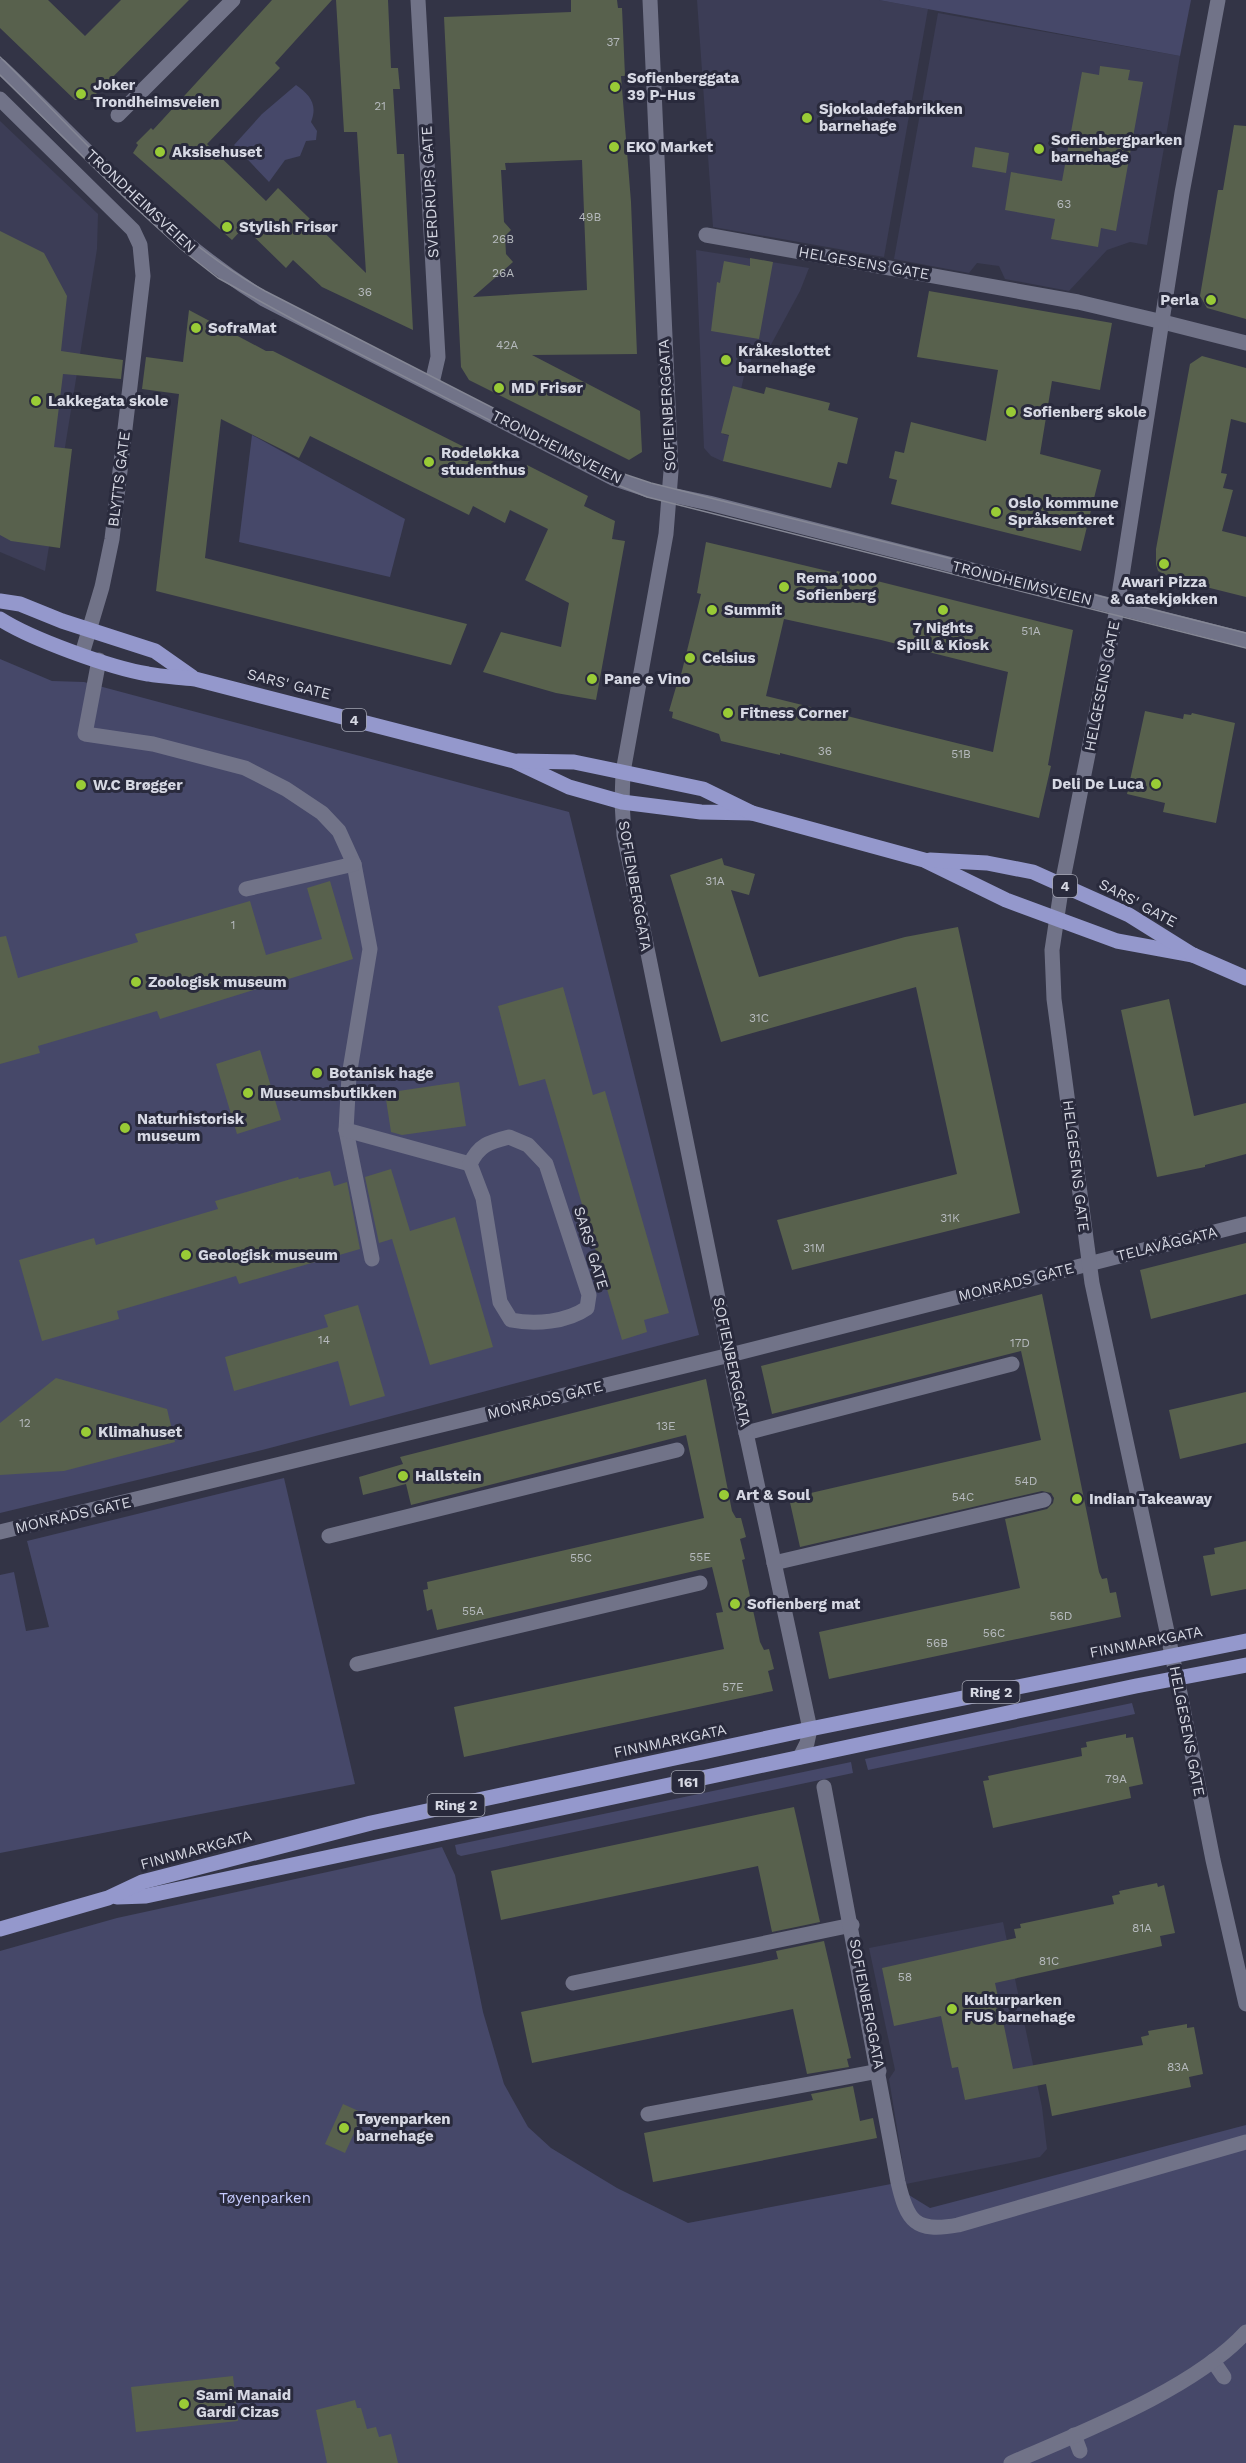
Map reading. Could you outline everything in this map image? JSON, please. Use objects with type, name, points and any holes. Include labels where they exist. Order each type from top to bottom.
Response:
[{"type":"main road","name":"SARS' GATE","points":[[0,601],[20,604],[155,651],[195,679]]},
{"type":"main road","name":"SARS' GATE","points":[[0,619],[14,628],[99,660],[147,674],[195,679],[514,761],[569,787],[622,802],[701,812],[752,813]]},
{"type":"main road","name":"SARS' GATE","points":[[514,761],[574,762],[623,772],[703,789],[752,813],[924,860],[1013,867],[1062,884],[1129,915],[1193,955],[1246,978]]},
{"type":"main road","name":"SARS' GATE","points":[[924,860],[980,888],[1117,941],[1193,955]]},
{"type":"main road","name":"FINNMARKGATA","points":[[0,1929],[108,1898],[142,1882],[371,1823],[810,1729],[1246,1641]]},
{"type":"main road","name":"FINNMARKGATA","points":[[108,1898],[146,1896],[1246,1665]]},
{"type":"street","name":"SVERDRUPS GATE","points":[[418,0],[438,357],[432,383]]},
{"type":"street","name":"SOFIENBERGGATA","points":[[650,0],[671,453],[670,494],[666,534],[623,772],[622,802],[627,856],[746,1433],[810,1729]]},
{"type":"street","name":"HELGESENS GATE","points":[[1218,0],[1182,193],[1117,607],[1055,917],[1052,950],[1054,999],[1089,1263],[1213,1860],[1246,2004]]},
{"type":"street","points":[[118,115],[229,1]]},
{"type":"street","name":"TRONDHEIMSVEIEN","points":[[0,66],[185,245],[219,271],[264,299],[615,478],[648,490],[1246,640]]},
{"type":"street","name":"TRONDHEIMSVEIEN","points":[[0,99],[133,230]]},
{"type":"street","name":"BLYTTS GATE","points":[[81,654],[102,587],[112,539],[143,276],[140,245],[133,230]]},
{"type":"street","name":"HELGESENS GATE","points":[[706,235],[1078,302],[1163,322]]},
{"type":"street","points":[[1163,322],[1246,343]]},
{"type":"street","points":[[99,660],[85,734],[153,744],[245,768],[286,789],[322,813],[339,831],[354,864],[370,949],[349,1076],[346,1130],[372,1259]]},
{"type":"street","points":[[246,889],[354,864]]},
{"type":"street","points":[[346,1130],[470,1164]]},
{"type":"street","name":"SARS' GATE","points":[[509,1137],[528,1145],[546,1164],[589,1295],[587,1308],[576,1316],[528,1324],[511,1320],[500,1302],[483,1198],[470,1164],[477,1150],[488,1142],[509,1137]]},
{"type":"street","name":"TELAVÅGGATA","points":[[1089,1263],[1246,1224]]},
{"type":"street","name":"MONRADS GATE","points":[[0,1532],[730,1355],[1089,1263]]},
{"type":"street","points":[[746,1433],[1012,1364]]},
{"type":"street","points":[[329,1536],[678,1450]]},
{"type":"street","points":[[774,1563],[1044,1500]]},
{"type":"street","points":[[357,1664],[700,1583]]},
{"type":"street","points":[[800,1757],[807,1743],[810,1729]]},
{"type":"street","name":"SOFIENBERGGATA","points":[[824,1787],[852,1925],[898,2182],[904,2207],[912,2221],[939,2229],[958,2225],[1246,2142]]},
{"type":"street","points":[[573,1983],[852,1925]]},
{"type":"street","points":[[648,2114],[879,2071]]},
{"type":"street","points":[[1011,2463],[1139,2404],[1213,2361],[1246,2331]]},
{"type":"street","points":[[1213,2361],[1224,2377]]},
{"type":"street","points":[[1074,2435],[1080,2451]]},
{"type":"shaded area","name":"Sjokoladefabrikken barnehage","points":[[697,0],[879,0],[928,9],[884,257],[713,227]]},
{"type":"shaded area","name":"Sofienbergparken barnehage","points":[[938,13],[1180,56],[1147,245],[1130,242],[1107,250],[1069,291],[1005,279],[999,266],[977,263],[969,273],[894,259]]},
{"type":"shaded area","name":"Lakkegata skole","points":[[0,121],[98,214],[97,249],[45,571],[0,552]]},
{"type":"shaded area","name":"Kråkeslottet barnehage","points":[[696,250],[809,268],[800,291],[767,352],[754,350],[748,372],[744,376],[735,416],[727,415],[723,434],[730,436],[724,462],[711,456],[704,448]]},
{"type":"shaded area","name":"Kulturparken FUS barnehage","points":[[1003,1922],[1042,2107],[1047,2149],[1040,2157],[906,2184],[889,2079],[895,2070],[869,1948]]},
{"type":"green space","points":[[879,0],[1191,0],[1180,56]]},
{"type":"green space","points":[[296,85],[309,96],[313,105],[311,122],[317,131],[316,140],[306,141],[300,156],[285,160],[269,182],[234,145],[262,114]]},
{"type":"green space","points":[[252,435],[405,519],[390,577],[239,542]]},
{"type":"green space","name":"Botanisk hage","points":[[0,659],[52,681],[84,682],[569,812],[699,1335],[266,1449],[0,1513]]},
{"type":"green space","points":[[284,1478],[355,1784],[0,1853],[0,1575],[14,1572],[26,1631],[49,1627],[27,1541]]},
{"type":"green space","points":[[1132,1703],[1135,1714],[868,1770],[865,1759]]},
{"type":"green space","points":[[851,1762],[853,1773],[461,1856],[457,1854],[455,1845]]},
{"type":"green space","name":"Tøyenparken","points":[[442,1847],[455,1875],[483,2012],[504,2084],[528,2127],[551,2148],[617,2188],[688,2223],[891,2184],[930,2208],[1246,2125],[1246,2463],[0,2463],[0,1951],[117,1918]]},
{"type":"building","points":[[0,0],[48,0],[85,36],[121,0],[189,0],[90,100],[75,100],[0,28]]},
{"type":"building","points":[[272,0],[332,0],[275,63],[280,68],[207,144],[266,201],[278,188],[366,273],[357,132],[344,132],[336,0],[388,0],[391,68],[398,68],[400,89],[393,89],[397,154],[404,154],[413,330],[322,287],[293,260],[286,268],[244,227],[232,240],[133,153],[138,145],[136,143],[151,128],[153,130]]},
{"type":"building","points":[[571,0],[617,0],[618,8],[622,8],[625,76],[621,76],[631,202],[637,354],[532,355],[640,411],[642,452],[629,460],[469,380],[461,367],[444,17],[571,12]],"holes":[[[582,160],[587,290],[473,297],[513,262],[506,254],[505,236],[511,230],[504,222],[501,170],[506,170],[505,163]]]},
{"type":"building","points":[[1100,66],[1130,70],[1128,80],[1143,82],[1116,231],[1101,228],[1098,247],[1051,239],[1055,219],[1005,210],[1011,172],[1062,181],[1082,72],[1099,75]]},
{"type":"building","points":[[1234,125],[1246,126],[1246,319],[1207,308],[1200,296],[1218,190],[1223,190]]},
{"type":"building","points":[[975,147],[1009,153],[1006,173],[972,167]]},
{"type":"building","points":[[0,231],[44,253],[67,296],[61,351],[123,360],[121,379],[63,374],[54,447],[72,449],[60,548],[11,541],[0,535]]},
{"type":"building","points":[[750,258],[773,262],[759,339],[711,331],[717,282],[720,283],[724,261],[750,266]]},
{"type":"building","points":[[929,291],[1112,323],[1100,390],[1052,381],[1040,454],[1101,470],[1081,551],[891,504],[897,480],[889,478],[895,451],[904,453],[911,422],[986,441],[998,370],[917,357]]},
{"type":"building","points":[[189,310],[266,351],[273,351],[522,476],[527,465],[588,496],[584,506],[615,521],[612,539],[625,541],[596,700],[556,693],[483,672],[501,632],[561,647],[569,603],[525,580],[548,529],[510,510],[505,523],[473,506],[469,515],[310,436],[299,458],[221,419],[205,558],[467,624],[451,665],[156,591],[179,394],[142,389],[146,357],[183,362]]},
{"type":"building","points":[[1202,356],[1246,368],[1246,423],[1231,419],[1221,473],[1227,474],[1223,488],[1233,490],[1222,531],[1246,537],[1246,597],[1174,579],[1158,571],[1156,564],[1156,549],[1190,364]]},
{"type":"building","points":[[733,386],[764,394],[766,387],[830,403],[828,410],[858,418],[847,464],[838,462],[831,488],[723,461],[729,435],[721,433]]},
{"type":"building","points":[[706,542],[836,573],[837,571],[1073,630],[1048,765],[1051,766],[1039,818],[780,753],[780,755],[721,741],[719,734],[672,718],[673,712],[669,711],[676,687],[678,687],[701,594],[697,593]],"holes":[[[784,619],[881,640],[1008,672],[993,752],[766,696]]]},
{"type":"building","points":[[1145,711],[1183,719],[1184,714],[1191,715],[1192,713],[1235,723],[1216,823],[1163,812],[1165,803],[1127,794]]},
{"type":"building","points":[[722,858],[724,865],[755,874],[749,895],[731,890],[759,977],[905,937],[958,927],[1020,1213],[792,1270],[777,1220],[957,1174],[916,987],[721,1042],[670,875]]},
{"type":"building","name":"Zoologisk museum","points":[[330,881],[353,959],[160,1019],[157,1011],[38,1046],[40,1053],[0,1064],[0,937],[6,936],[18,978],[138,942],[135,934],[250,901],[266,955],[322,939],[307,888]]},
{"type":"building","points":[[563,987],[593,1095],[605,1091],[669,1313],[644,1320],[647,1332],[622,1340],[545,1079],[519,1086],[498,1006]]},
{"type":"building","points":[[1169,999],[1194,1116],[1246,1103],[1246,1154],[1205,1165],[1205,1167],[1157,1177],[1121,1010]]},
{"type":"building","name":"Museumsbutikken","points":[[260,1050],[281,1120],[237,1134],[216,1064]]},
{"type":"building","points":[[459,1082],[466,1126],[402,1135],[391,1132],[385,1093]]},
{"type":"building","points":[[391,1169],[410,1231],[455,1217],[493,1347],[430,1365],[392,1239],[379,1243],[365,1177]]},
{"type":"building","name":"Geologisk museum","points":[[330,1171],[334,1186],[347,1182],[360,1249],[239,1284],[236,1276],[117,1311],[119,1319],[42,1341],[19,1260],[94,1238],[96,1245],[218,1209],[215,1201],[298,1177],[299,1179]]},
{"type":"building","points":[[1246,1243],[1246,1294],[1151,1319],[1140,1270]]},
{"type":"building","points":[[1042,1294],[1099,1572],[1102,1579],[1107,1578],[1110,1593],[1116,1592],[1121,1617],[829,1679],[819,1632],[1020,1588],[1005,1519],[1047,1509],[1053,1503],[1054,1498],[1051,1493],[1042,1491],[800,1547],[789,1498],[1041,1440],[1021,1351],[772,1414],[761,1366]]},
{"type":"building","points":[[358,1305],[385,1396],[350,1406],[338,1361],[234,1391],[225,1357],[328,1327],[324,1315]]},
{"type":"building","name":"Klimahuset","points":[[56,1378],[167,1409],[175,1442],[64,1471],[0,1475],[0,1423]]},
{"type":"building","points":[[706,1379],[732,1511],[736,1518],[741,1518],[746,1537],[740,1539],[745,1559],[742,1560],[760,1642],[764,1650],[769,1649],[774,1669],[768,1671],[773,1691],[464,1757],[454,1707],[724,1649],[716,1613],[723,1612],[712,1567],[437,1630],[432,1609],[427,1611],[423,1590],[428,1589],[427,1582],[704,1518],[686,1435],[411,1505],[406,1484],[363,1495],[359,1477],[403,1464],[400,1457]]},
{"type":"building","points":[[1246,1392],[1246,1443],[1180,1459],[1169,1410]]},
{"type":"building","points":[[1246,1541],[1246,1589],[1211,1596],[1203,1556],[1215,1554],[1214,1548]]},
{"type":"building","points":[[1126,1734],[1126,1738],[1133,1737],[1143,1784],[1129,1787],[1131,1798],[993,1828],[983,1781],[989,1780],[988,1776],[1082,1756],[1081,1748],[1087,1747],[1086,1742]]},
{"type":"building","points":[[794,1807],[820,1922],[772,1932],[758,1866],[501,1920],[491,1871]]},
{"type":"building","points":[[1157,1883],[1158,1887],[1164,1885],[1175,1933],[1160,1936],[1162,1946],[995,1983],[1013,2069],[1143,2045],[1141,2037],[1149,2035],[1148,2031],[1187,2024],[1187,2028],[1194,2027],[1203,2074],[1189,2077],[1191,2087],[1052,2116],[1046,2084],[965,2100],[958,2067],[952,2068],[941,2016],[894,2026],[882,1968],[1016,1938],[1014,1929],[1021,1928],[1020,1924],[1114,1904],[1112,1896],[1120,1894],[1119,1891]]},
{"type":"building","points":[[824,1941],[851,2058],[847,2059],[849,2067],[807,2074],[793,2009],[532,2063],[521,2012],[778,1959],[776,1951]]},
{"type":"building","points":[[853,2086],[860,2121],[873,2118],[877,2138],[653,2182],[644,2133],[813,2100],[811,2094]]},
{"type":"building","name":"Tøyenparken barnehage","points":[[343,2104],[363,2113],[345,2153],[325,2144]]},
{"type":"building","points":[[233,2376],[238,2421],[136,2432],[131,2387]]},
{"type":"building","points":[[355,2400],[357,2408],[361,2408],[367,2429],[376,2427],[379,2437],[391,2434],[398,2463],[327,2463],[316,2410]]},
{"type":"tram line","points":[[0,57],[125,183],[192,242],[227,268],[265,291],[618,472],[651,483],[1246,633]]},
{"type":"tram line","points":[[0,75],[125,198],[181,249],[218,278],[305,326],[613,483],[647,497],[1246,648]]},
{"type":"place","name":"Sofienberggata 39 P-Hus","points":[[615,87]]},
{"type":"place","name":"Joker Trondheimsveien","points":[[81,94]]},
{"type":"place","name":"Sjokoladefabrikken barnehage","points":[[807,118]]},
{"type":"place","name":"EKO Market","points":[[614,147]]},
{"type":"place","name":"Sofienbergparken barnehage","points":[[1039,149]]},
{"type":"place","name":"Aksisehuset","points":[[160,152]]},
{"type":"place","name":"Stylish Frisør","points":[[227,227]]},
{"type":"place","name":"Perla","points":[[1211,300]]},
{"type":"place","name":"SofraMat","points":[[196,328]]},
{"type":"place","name":"Kråkeslottet barnehage","points":[[726,360]]},
{"type":"place","name":"MD Frisør","points":[[499,388]]},
{"type":"place","name":"Lakkegata skole","points":[[36,401]]},
{"type":"place","name":"Sofienberg skole","points":[[1011,412]]},
{"type":"place","name":"Rodeløkka studenthus","points":[[429,462]]},
{"type":"place","name":"Oslo kommune Språksenteret","points":[[996,512]]},
{"type":"place","name":"Awari Pizza & Gatekjøkken","points":[[1164,564]]},
{"type":"place","name":"Rema 1000 Sofienberg","points":[[784,587]]},
{"type":"place","name":"Summit","points":[[712,610]]},
{"type":"place","name":"7 Nights Spill & Kiosk","points":[[943,610]]},
{"type":"place","name":"Celsius","points":[[690,658]]},
{"type":"place","name":"Pane e Vino","points":[[592,679]]},
{"type":"place","name":"Fitness Corner","points":[[728,713]]},
{"type":"place","name":"Deli De Luca","points":[[1156,784]]},
{"type":"place","name":"W.C Brøgger","points":[[81,785]]},
{"type":"place","name":"Zoologisk museum","points":[[136,982]]},
{"type":"place","name":"Botanisk hage","points":[[317,1073]]},
{"type":"place","name":"Museumsbutikken","points":[[248,1093]]},
{"type":"place","name":"Naturhistorisk museum","points":[[125,1128]]},
{"type":"place","name":"Geologisk museum","points":[[186,1255]]},
{"type":"place","name":"Klimahuset","points":[[86,1432]]},
{"type":"place","name":"Hallstein","points":[[403,1476]]},
{"type":"place","name":"Art & Soul","points":[[724,1495]]},
{"type":"place","name":"Indian Takeaway","points":[[1077,1499]]},
{"type":"place","name":"Sofienberg mat","points":[[735,1604]]},
{"type":"place","name":"Kulturparken FUS barnehage","points":[[952,2009]]},
{"type":"place","name":"Tøyenparken barnehage","points":[[344,2128]]},
{"type":"place","name":"Sami Manaid Gardi Cizas","points":[[184,2404]]}]
